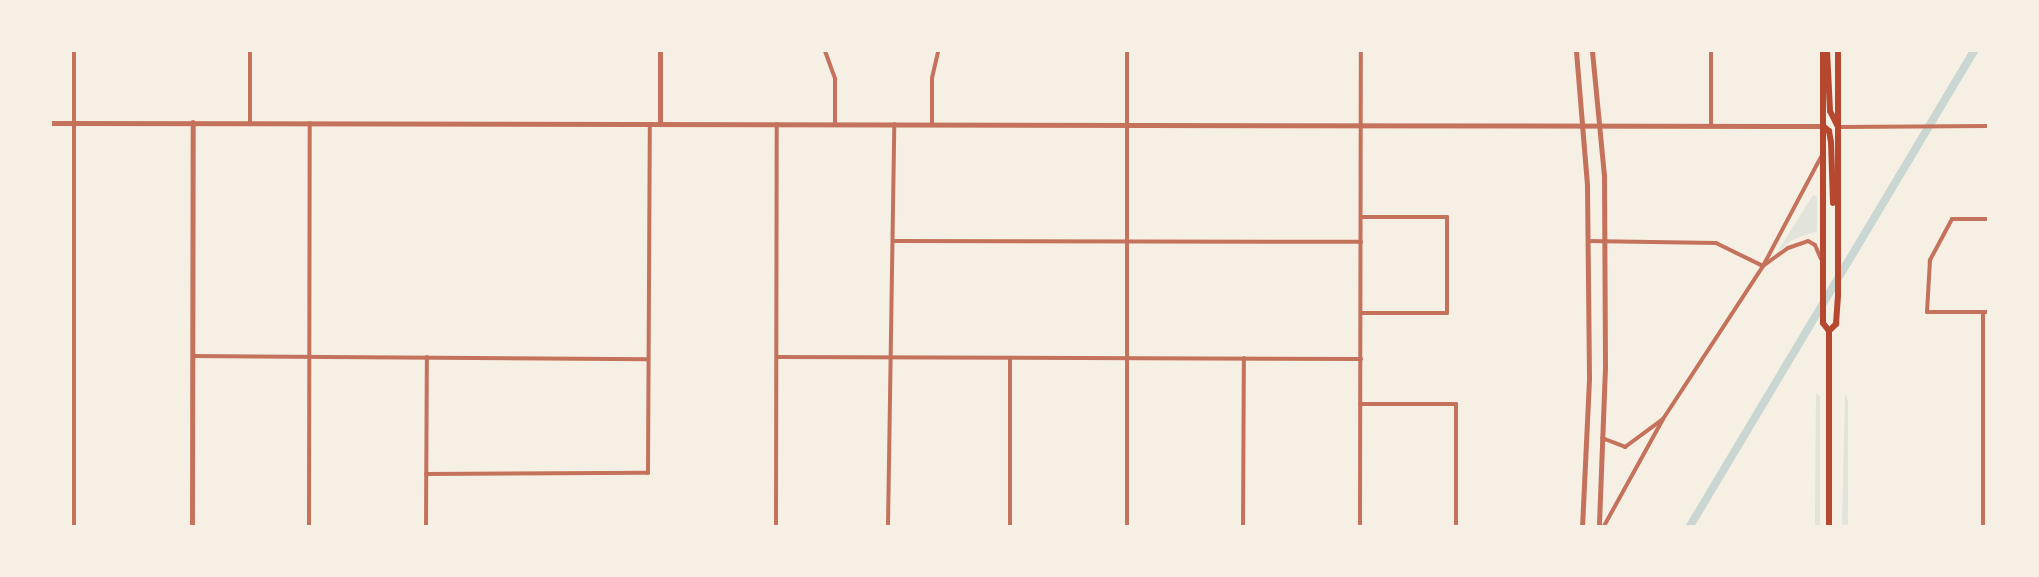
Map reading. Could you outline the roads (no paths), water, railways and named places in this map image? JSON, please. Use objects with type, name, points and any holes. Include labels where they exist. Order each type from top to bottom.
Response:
[{"type":"main road","points":[[1825,51],[1821,157],[1823,323],[1829,331],[1829,526]]},
{"type":"main road","points":[[1825,51],[1830,111],[1838,127]]},
{"type":"main road","points":[[1829,331],[1836,324],[1838,270],[1838,51]]},
{"type":"main road","points":[[1823,126],[1829,130],[1831,142],[1837,215]]},
{"type":"street","points":[[74,51],[74,526]]},
{"type":"street","points":[[250,51],[250,122]]},
{"type":"street","points":[[660,51],[660,124]]},
{"type":"street","points":[[825,51],[835,79],[836,124]]},
{"type":"street","points":[[932,124],[932,78],[938,51]]},
{"type":"street","points":[[1127,51],[1127,526]]},
{"type":"street","points":[[1360,526],[1361,51]]},
{"type":"street","points":[[1576,51],[1588,242],[1588,390],[1582,526]]},
{"type":"street","points":[[1592,51],[1604,175],[1605,241],[1599,526]]},
{"type":"street","points":[[1711,51],[1711,126]]},
{"type":"street","points":[[192,526],[193,122]]},
{"type":"street","points":[[309,526],[310,122]]},
{"type":"street","points":[[51,123],[1823,126]]},
{"type":"street","points":[[426,474],[648,473],[650,124]]},
{"type":"street","points":[[776,526],[777,124]]},
{"type":"street","points":[[888,526],[894,124]]},
{"type":"street","points":[[1838,127],[1988,126]]},
{"type":"street","points":[[1604,526],[1663,419],[1763,266],[1821,157]]},
{"type":"street","points":[[1361,217],[1447,217],[1447,313],[1361,313]]},
{"type":"street","points":[[1983,526],[1986,312],[1927,312],[1930,260],[1952,219],[1988,219]]},
{"type":"street","points":[[894,241],[1361,242]]},
{"type":"street","points":[[1763,266],[1788,248],[1808,241],[1820,255],[1823,270]]},
{"type":"street","points":[[1588,242],[1716,243],[1738,251],[1763,266]]},
{"type":"street","points":[[192,356],[648,359]]},
{"type":"street","points":[[426,526],[427,357]]},
{"type":"street","points":[[777,357],[1360,358]]},
{"type":"street","points":[[1010,358],[1010,526]]},
{"type":"street","points":[[1244,358],[1244,526]]},
{"type":"street","points":[[1360,404],[1456,404],[1456,526]]},
{"type":"street","points":[[1602,438],[1625,447],[1663,419]]},
{"type":"waterway","points":[[1690,526],[1974,51]]}]
